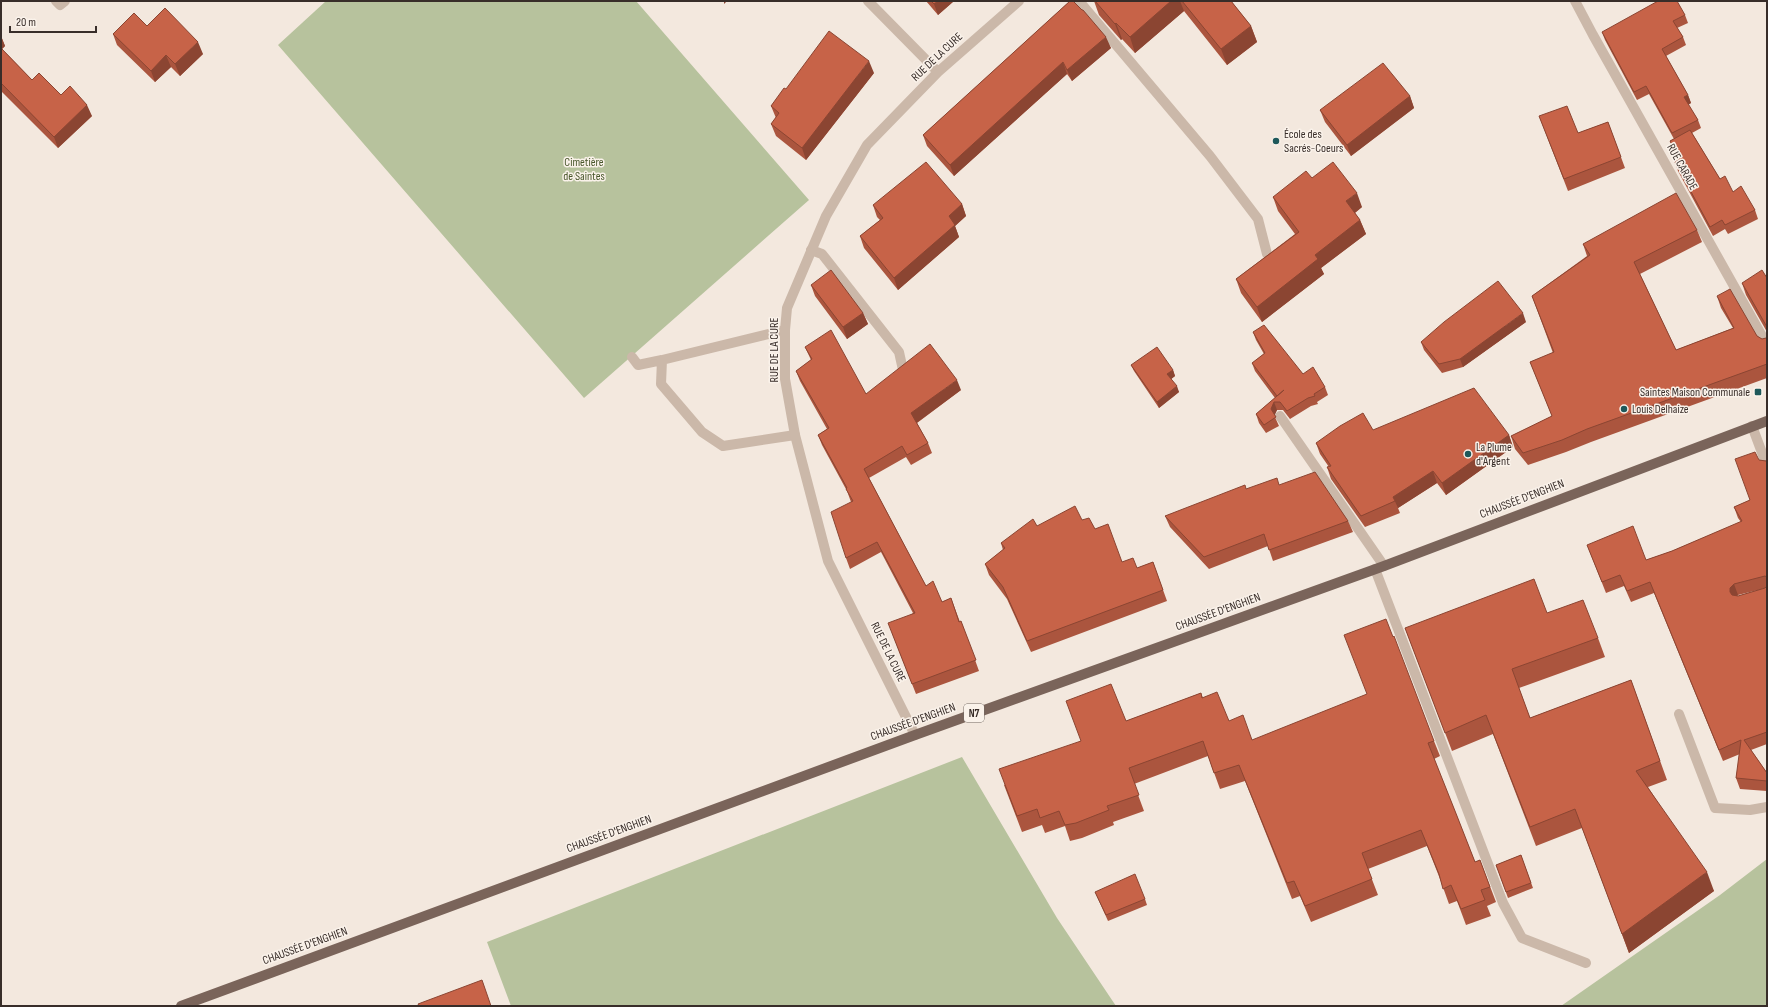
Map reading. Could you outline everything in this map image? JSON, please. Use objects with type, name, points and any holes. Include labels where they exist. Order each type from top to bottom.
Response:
[{"type":"main road","name":"CHAUSSÉE D'ENGHIEN","points":[[181,1006],[914,735],[1380,567],[1767,421]]},
{"type":"street","points":[[56,1],[60,5],[65,1]]},
{"type":"street","points":[[868,1],[938,72]]},
{"type":"street","name":"RUE DE LA CURE","points":[[914,735],[828,561],[795,435],[785,379],[785,330],[787,308],[826,216],[867,145],[938,72],[1019,1]]},
{"type":"street","points":[[1079,1],[1210,156],[1258,219],[1267,254]]},
{"type":"street","name":"RUE CARADE","points":[[1576,1],[1767,345]]},
{"type":"street","points":[[811,250],[822,254],[899,352],[904,370]]},
{"type":"street","points":[[632,357],[638,364],[662,360],[785,330]]},
{"type":"street","points":[[662,360],[661,384],[702,432],[723,446],[795,435]]},
{"type":"street","points":[[1280,416],[1380,567],[1503,903],[1522,938],[1586,962]]},
{"type":"street","points":[[1752,426],[1767,466]]},
{"type":"street","points":[[1679,714],[1715,808],[1750,810],[1767,808]]},
{"type":"green space","name":"Cimetière de Saintes","points":[[326,1],[636,1],[809,200],[584,398],[278,45]]},
{"type":"green space","points":[[962,757],[1057,918],[1116,1006],[511,1006],[487,942]]},
{"type":"green space","points":[[1767,859],[1767,1006],[1561,1006],[1720,895]]},
{"type":"building","points":[[931,1],[938,1],[934,4]]},
{"type":"building","points":[[1070,1],[1073,1],[1083,10],[1106,37],[1067,70],[1063,62],[950,165],[923,135]]},
{"type":"building","points":[[1095,1],[1171,1],[1130,37],[1116,23],[1115,24]]},
{"type":"building","points":[[1182,1],[1231,1],[1251,26],[1221,49]]},
{"type":"building","points":[[1658,1],[1677,1],[1685,15],[1673,21],[1683,37],[1662,49],[1688,95],[1684,97],[1698,120],[1672,133],[1646,86],[1634,92],[1602,32]]},
{"type":"building","points":[[165,8],[198,42],[175,64],[166,55],[151,71],[113,34],[134,13],[147,26]]},
{"type":"building","points":[[829,31],[869,61],[802,148],[771,124],[779,113],[771,106],[784,88],[786,89]]},
{"type":"building","points":[[1,48],[32,80],[39,73],[61,95],[70,86],[87,105],[54,137],[1,83]]},
{"type":"building","points":[[1383,63],[1410,96],[1347,145],[1320,110]]},
{"type":"building","points":[[1567,106],[1578,133],[1608,122],[1621,157],[1564,179],[1539,116]]},
{"type":"building","points":[[1690,130],[1720,179],[1725,176],[1733,192],[1741,186],[1755,210],[1725,225],[1722,220],[1710,227],[1675,162],[1680,159],[1670,141]]},
{"type":"building","points":[[926,162],[962,204],[949,216],[955,225],[894,278],[860,236],[883,218],[873,205]]},
{"type":"building","points":[[1333,162],[1357,193],[1346,201],[1360,220],[1315,255],[1318,259],[1257,307],[1236,279],[1299,232],[1273,197],[1306,171],[1312,178]]},
{"type":"building","points":[[1676,193],[1697,230],[1634,262],[1676,350],[1734,328],[1717,296],[1730,289],[1757,336],[1762,339],[1767,337],[1767,364],[1523,453],[1511,436],[1552,416],[1530,362],[1554,352],[1532,296],[1590,255],[1583,244]]},
{"type":"building","points":[[831,270],[863,313],[843,327],[811,285]]},
{"type":"building","points":[[1762,270],[1767,278],[1767,327],[1742,283]]},
{"type":"building","points":[[1498,281],[1523,313],[1460,359],[1439,364],[1421,342],[1444,322]]},
{"type":"building","points":[[1264,325],[1303,374],[1313,367],[1325,387],[1314,394],[1315,396],[1308,398],[1287,411],[1280,402],[1274,402],[1271,409],[1276,417],[1264,425],[1256,414],[1277,396],[1252,363],[1265,353],[1253,332]]},
{"type":"building","points":[[831,330],[866,394],[930,344],[957,380],[911,413],[928,443],[907,455],[902,446],[864,469],[926,586],[933,581],[942,602],[951,598],[959,622],[961,621],[976,660],[912,684],[888,623],[915,613],[877,542],[846,558],[831,512],[853,501],[818,435],[829,428],[796,371],[812,359],[805,347]]},
{"type":"building","points":[[1157,347],[1173,370],[1167,374],[1177,386],[1157,402],[1131,365]]},
{"type":"building","points":[[1474,388],[1509,435],[1442,483],[1433,471],[1393,497],[1395,501],[1361,516],[1327,467],[1331,466],[1316,443],[1340,426],[1363,413],[1373,430]]},
{"type":"building","points":[[1755,452],[1759,460],[1766,461],[1767,459],[1767,577],[1765,576],[1734,584],[1730,588],[1730,592],[1732,595],[1738,596],[1765,588],[1767,586],[1767,732],[1744,740],[1767,773],[1767,781],[1736,778],[1741,740],[1719,750],[1650,582],[1627,591],[1620,575],[1602,582],[1587,545],[1633,526],[1646,560],[1672,551],[1742,521],[1734,507],[1750,500],[1735,459]]},
{"type":"building","points":[[1315,472],[1348,521],[1269,550],[1264,534],[1204,557],[1165,516],[1245,485],[1246,489],[1277,478],[1279,485]]},
{"type":"building","points":[[1075,506],[1082,520],[1089,518],[1095,529],[1108,524],[1122,562],[1133,558],[1137,568],[1153,562],[1163,590],[1027,641],[1003,587],[985,564],[1005,548],[1001,543],[1033,519],[1037,526]]},
{"type":"building","points":[[1534,579],[1547,613],[1583,600],[1598,638],[1512,669],[1530,718],[1631,680],[1660,761],[1636,771],[1707,872],[1622,934],[1575,809],[1530,827],[1486,715],[1445,733],[1405,628]]},
{"type":"building","points":[[1386,619],[1393,637],[1394,636],[1434,741],[1428,743],[1475,862],[1480,860],[1490,887],[1481,890],[1485,900],[1461,909],[1451,885],[1443,889],[1439,874],[1421,830],[1362,853],[1372,879],[1305,906],[1294,881],[1287,883],[1239,765],[1214,773],[1203,741],[1129,768],[1139,795],[1107,806],[1109,810],[1076,823],[1065,825],[1059,811],[1040,818],[1037,809],[1017,816],[999,769],[1081,741],[1066,701],[1111,684],[1126,721],[1201,693],[1202,698],[1217,692],[1229,721],[1243,715],[1252,740],[1367,694],[1344,635]]},
{"type":"building","points":[[1521,855],[1531,883],[1506,892],[1496,865]]},
{"type":"building","points":[[1135,874],[1145,899],[1106,915],[1095,892]]},
{"type":"building","points":[[482,980],[491,1006],[419,1006],[418,1004]]},
{"type":"place","name":"École des Sacrés-Coeurs","points":[[1276,141]]},
{"type":"place","name":"Saintes Maison Communale","points":[[1758,392]]},
{"type":"place","name":"Louis Delhaize","points":[[1624,409]]},
{"type":"place","name":"La Plume d'Argent","points":[[1468,454]]}]
